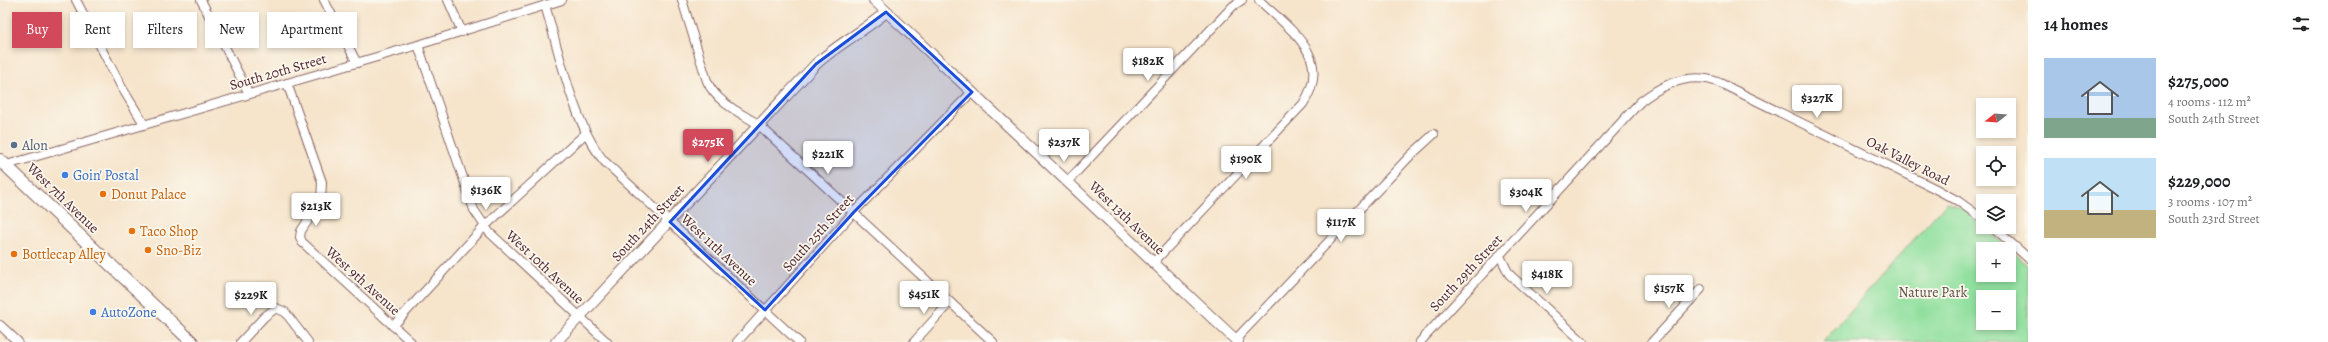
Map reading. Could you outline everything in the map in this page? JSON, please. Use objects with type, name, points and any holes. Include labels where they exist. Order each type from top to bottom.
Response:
[{"type":"main road","name":"West 7th Avenue","points":[[2,164],[192,342]]},
{"type":"street","points":[[201,0],[249,94]]},
{"type":"street","points":[[324,0],[356,63]]},
{"type":"street","points":[[448,0],[462,32]]},
{"type":"street","name":"South 20th Street","points":[[2,164],[418,46],[562,0]]},
{"type":"street","points":[[682,0],[711,90],[720,100],[758,124],[993,342]]},
{"type":"street","name":"West 13th Avenue","points":[[874,0],[1068,181],[1236,341]]},
{"type":"street","points":[[1068,181],[1233,6],[1242,0]]},
{"type":"street","points":[[1153,263],[1303,104],[1309,94],[1314,81],[1314,68],[1306,47],[1259,0]]},
{"type":"street","points":[[78,1],[115,74],[144,124]]},
{"type":"street","name":"West 11th Avenue","points":[[545,5],[578,113],[594,149],[604,161],[799,342]]},
{"type":"street","name":"South 24th Street","points":[[556,342],[670,222],[758,124],[826,55],[886,12]]},
{"type":"street","name":"West 10th Avenue","points":[[418,46],[468,196],[484,227],[607,342]]},
{"type":"street","name":"Oak Valley Road","points":[[1645,98],[1667,84],[1690,77],[1709,78],[1934,188],[1958,201],[1976,214]]},
{"type":"street","name":"West 9th Avenue","points":[[287,83],[322,182],[323,192],[319,207],[304,225],[300,237],[306,248],[411,342]]},
{"type":"street","name":"South 25th Street","points":[[737,342],[854,212],[972,92]]},
{"type":"street","name":"South 29th Street","points":[[1420,342],[1645,98]]},
{"type":"street","points":[[393,326],[484,227],[586,133]]},
{"type":"street","points":[[1236,341],[1410,156],[1434,134]]},
{"type":"street","points":[[2001,234],[2028,258]]},
{"type":"street","points":[[1500,256],[1509,274],[1583,342]]},
{"type":"street","points":[[1652,342],[1701,289]]},
{"type":"street","points":[[914,342],[950,302]]},
{"type":"street","points":[[241,342],[264,317],[276,308],[285,312],[308,342]]},
{"type":"street","points":[[0,324],[18,342]]},
{"type":"highlighted area","points":[[886,12],[972,92],[854,212],[765,310],[670,222],[816,64]]},
{"type":"green space","name":"Nature Park","points":[[1947,202],[1961,208],[1976,221],[1976,234],[1992,234],[2001,242],[1976,242],[1976,282],[2016,282],[2016,255],[2028,265],[2028,342],[1823,342]]},
{"type":"place","name":"Alon","points":[[14,145]]},
{"type":"place","name":"Goin' Postal","points":[[65,175]]},
{"type":"place","name":"Donut Palace","points":[[103,194]]},
{"type":"place","name":"Taco Shop","points":[[132,231]]},
{"type":"place","name":"Sno-Biz","points":[[148,250]]},
{"type":"place","name":"Bottlecap Alley","points":[[14,254]]},
{"type":"place","name":"AutoZone","points":[[93,312]]}]
